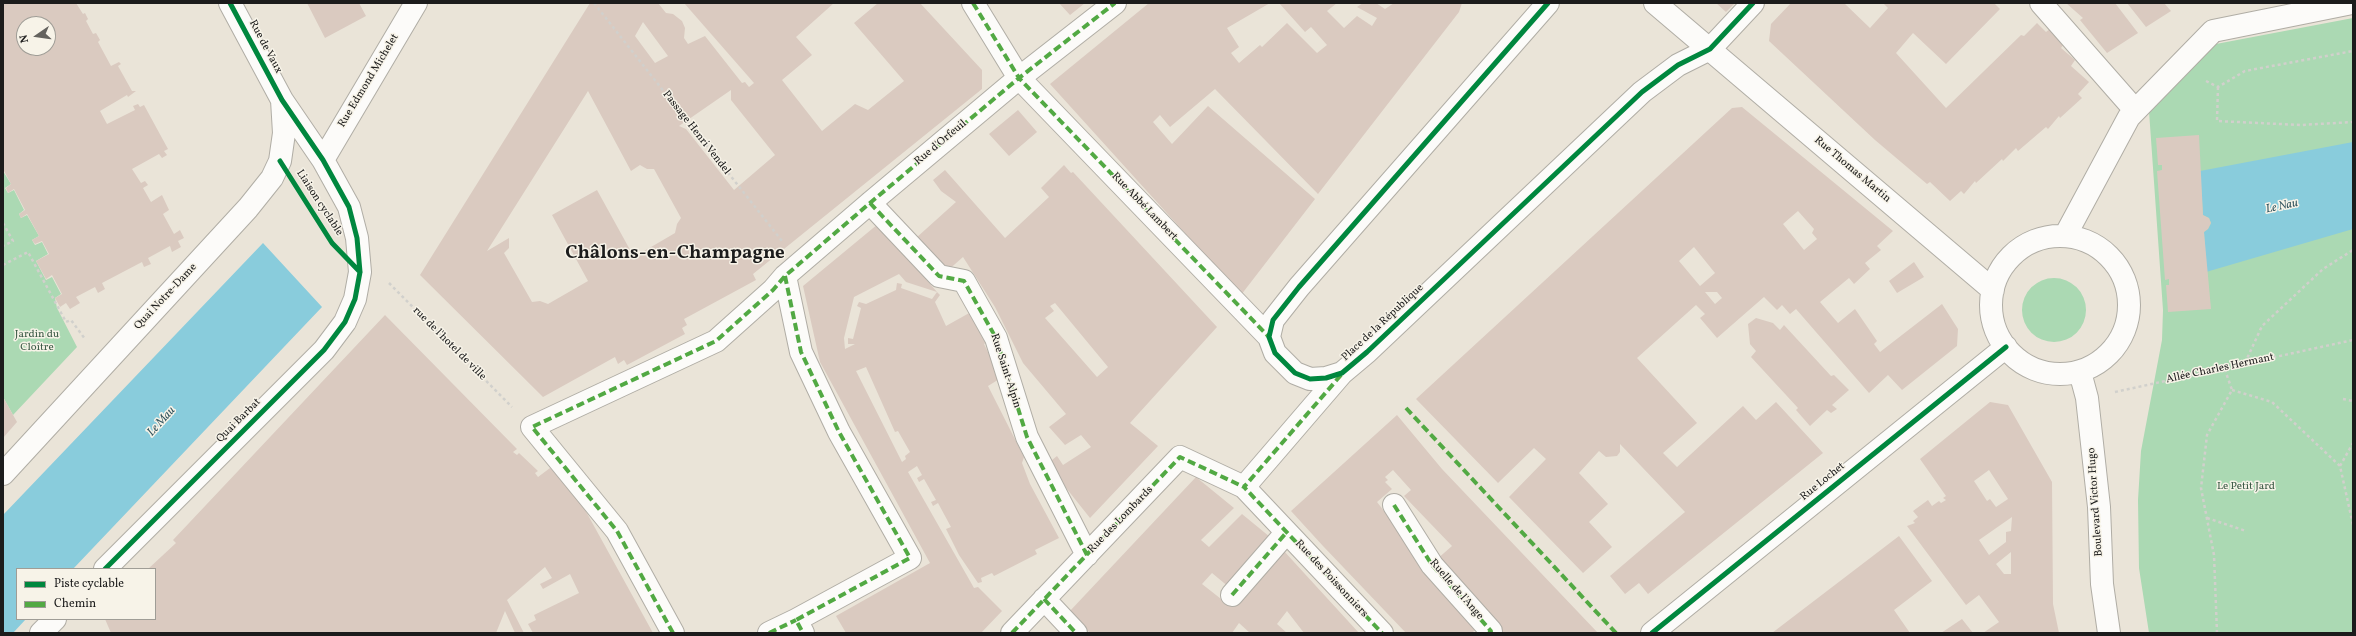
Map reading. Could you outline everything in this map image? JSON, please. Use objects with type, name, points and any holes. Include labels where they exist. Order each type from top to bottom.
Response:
[{"type":"street","name":"Rue de Vaux","points":[[230,3],[282,100],[323,160]]},
{"type":"street","name":"Rue Edmond Michelet","points":[[323,160],[416,3]]},
{"type":"street","name":"Rue Abbé Lambert","points":[[973,3],[1019,78],[1269,337]]},
{"type":"street","name":"Rue d'Orfeuil","points":[[532,427],[716,340],[786,276],[870,203],[1019,78],[1115,3]]},
{"type":"street","points":[[1269,337],[1273,320],[1291,296],[1548,3]]},
{"type":"street","points":[[1655,3],[1710,50],[1753,3]]},
{"type":"street","points":[[2041,3],[2135,110]]},
{"type":"street","points":[[2065,236],[2128,116],[2213,31],[2352,3]]},
{"type":"street","name":"Place de la République","points":[[1244,487],[1342,373],[1367,352],[1642,92],[1678,65],[1710,50]]},
{"type":"street","name":"Rue Thomas Martin","points":[[1710,50],[1993,290]]},
{"type":"street","name":"Quai Notre-Dame","points":[[3,474],[248,208],[272,178],[280,161],[284,133],[282,100]]},
{"type":"street","name":"Quai Barbat","points":[[106,568],[324,350],[345,322],[355,299],[360,272],[357,238],[349,207],[323,160]]},
{"type":"street","name":"Rue Saint-Alpin","points":[[870,203],[938,276],[964,281],[996,338],[1027,437],[1087,555]]},
{"type":"street","points":[[2065,236],[2086,241],[2104,252],[2119,268],[2127,288],[2129,309],[2125,330],[2122,336],[2115,348],[2099,363],[2080,372],[2059,374],[2039,371],[2021,362],[2006,348],[1996,330],[1992,310],[1993,290],[2000,272],[2012,256],[2027,245],[2045,238],[2065,236]]},
{"type":"street","points":[[769,633],[801,628],[910,558],[839,432],[801,352],[786,276]]},
{"type":"street","name":"Place de la République","points":[[1269,337],[1275,353],[1295,373],[1310,379],[1326,378],[1342,373]]},
{"type":"street","name":"Rue Lochet","points":[[1652,633],[2006,348]]},
{"type":"street","name":"Boulevard Victor Hugo","points":[[2080,372],[2087,398],[2099,507],[2102,584],[2109,633]]},
{"type":"street","points":[[532,427],[617,531],[673,633]]},
{"type":"street","name":"Rue des Lombards","points":[[1012,633],[1180,457],[1244,487]]},
{"type":"street","points":[[1232,595],[1283,529],[1244,487]]},
{"type":"street","name":"Ruelle de l'Ange","points":[[1394,505],[1432,565],[1492,631],[1489,633]]},
{"type":"street","name":"Rue des Poissonniers","points":[[1283,529],[1382,633]]},
{"type":"street","points":[[1044,599],[1076,633]]},
{"type":"street","points":[[41,633],[54,620]]},
{"type":"path","points":[[2218,87],[2245,71],[2353,51]]},
{"type":"path","points":[[2179,66],[2218,87]]},
{"type":"path","points":[[2218,87],[2217,121],[2301,125],[2353,122]]},
{"type":"path","points":[[3,223],[12,241],[3,246]]},
{"type":"path","points":[[2245,363],[2262,326],[2324,269],[2353,250]]},
{"type":"path","points":[[3,265],[28,252],[66,322],[71,320],[85,339]]},
{"type":"path","points":[[2217,633],[2214,555],[2201,488],[2207,434],[2232,390],[2224,367]]},
{"type":"path","points":[[2232,390],[2272,402],[2340,466],[2353,525]]},
{"type":"path","points":[[2343,399],[2353,401]]},
{"type":"path","points":[[2340,466],[2353,443]]},
{"type":"path","points":[[2207,518],[2246,532]]},
{"type":"green space","name":"Le Petit Jard","points":[[2353,18],[2353,633],[2149,633],[2139,568],[2138,500],[2141,451],[2162,340],[2163,310],[2149,111],[2177,77],[2216,44]]},
{"type":"green space","name":"Jardin du Cloître","points":[[3,171],[11,184],[5,188],[8,193],[14,190],[24,210],[19,214],[21,218],[27,215],[39,236],[32,240],[35,245],[42,242],[48,254],[36,261],[46,280],[52,277],[61,294],[55,298],[57,308],[77,347],[13,415],[3,397]]},
{"type":"green space","points":[[2054,278],[2066,280],[2077,287],[2084,298],[2086,310],[2084,322],[2077,333],[2066,340],[2054,342],[2042,340],[2031,333],[2024,322],[2022,310],[2024,298],[2031,287],[2042,280]]},
{"type":"water","name":"Le Nau","points":[[2353,142],[2353,229],[2206,272],[2204,232],[2208,229],[2211,223],[2209,218],[2203,215],[2200,171]]},
{"type":"water","name":"Le Mau","points":[[263,243],[322,307],[74,568],[16,568],[16,620],[25,620],[13,633],[3,633],[3,515]]},
{"type":"building","points":[[3,3],[76,3],[83,14],[85,13],[88,19],[86,21],[93,34],[96,33],[100,40],[98,42],[111,66],[119,62],[121,64],[118,66],[132,91],[136,91],[128,97],[127,95],[100,111],[107,124],[135,110],[133,106],[138,104],[140,107],[144,105],[168,149],[164,151],[167,155],[162,158],[159,154],[132,169],[141,183],[145,181],[148,185],[143,188],[151,202],[162,195],[169,210],[163,214],[174,234],[180,230],[184,238],[178,241],[181,247],[172,252],[170,246],[148,258],[151,264],[144,267],[142,262],[102,283],[105,289],[98,293],[95,287],[76,297],[80,303],[70,309],[66,303],[60,307],[55,298],[62,294],[52,275],[46,279],[36,261],[49,254],[42,241],[35,244],[32,240],[39,236],[27,214],[21,218],[19,214],[25,210],[14,189],[8,193],[6,188],[11,184],[3,169]]},
{"type":"building","points":[[307,3],[359,3],[366,16],[325,38]]},
{"type":"building","points":[[590,3],[658,3],[666,13],[673,14],[682,21],[685,28],[684,38],[688,44],[705,36],[742,83],[745,82],[749,87],[754,83],[684,3],[834,3],[796,37],[812,55],[782,80],[822,131],[855,104],[868,110],[904,81],[854,23],[878,3],[920,3],[982,70],[982,89],[753,274],[756,280],[684,319],[687,325],[682,328],[685,334],[627,365],[624,360],[618,364],[615,357],[543,397],[420,275]],"holes":[[[643,22],[668,56],[655,63],[635,36]],[[731,90],[731,100],[775,155],[734,190],[686,129],[679,126]],[[588,91],[631,171],[640,165],[647,169],[654,169],[681,218],[677,224],[675,233],[634,257],[597,190],[552,215],[588,281],[548,304],[540,301],[532,302],[504,253],[509,248],[509,238],[487,251]]]},
{"type":"building","points":[[1059,3],[1085,3],[1070,15]]},
{"type":"building","points":[[1149,3],[1270,3],[1227,28],[1239,47],[1231,53],[1239,63],[1260,45],[1262,47],[1287,23],[1317,53],[1327,45],[1311,27],[1305,32],[1279,3],[1337,3],[1327,11],[1344,28],[1357,16],[1372,26],[1377,18],[1357,7],[1363,3],[1376,3],[1385,9],[1394,3],[1462,3],[1459,12],[1318,194],[1215,89],[1170,127],[1160,115],[1153,122],[1172,144],[1208,106],[1315,199],[1241,295],[1050,84]]},
{"type":"building","points":[[1716,3],[1735,3],[1726,12]]},
{"type":"building","points":[[1791,3],[1844,3],[1870,28],[1888,8],[1883,3],[1994,3],[2000,9],[1946,64],[1913,33],[1896,53],[1946,108],[2021,35],[2024,36],[2037,23],[2046,32],[2051,28],[2066,41],[2061,48],[2075,60],[2071,66],[2089,82],[2078,94],[2082,98],[2060,118],[2059,116],[2048,129],[2046,127],[2018,151],[2016,148],[2003,161],[2002,159],[1976,183],[1975,181],[1964,194],[1961,191],[1950,201],[1930,182],[1927,184],[1875,140],[1769,41],[1771,24]]},
{"type":"building","points":[[2066,3],[2115,3],[2138,33],[2107,53],[2080,20],[2083,18]]},
{"type":"building","points":[[2127,3],[2164,3],[2171,11],[2146,27]]},
{"type":"building","points":[[1742,107],[1893,231],[1877,246],[1881,250],[1865,263],[1870,269],[1854,284],[1849,278],[1820,302],[1838,323],[1855,309],[1877,341],[1874,344],[1880,352],[1942,304],[1958,329],[1957,346],[1902,390],[1888,375],[1869,393],[1796,309],[1790,314],[1782,305],[1777,310],[1764,297],[1717,338],[1700,318],[1705,314],[1696,305],[1637,358],[1697,423],[1663,453],[1677,467],[1743,406],[1756,420],[1776,402],[1823,453],[1648,594],[1639,583],[1625,594],[1610,576],[1685,512],[1620,444],[1620,452],[1617,456],[1606,457],[1599,451],[1579,473],[1608,504],[1589,522],[1612,547],[1583,573],[1509,497],[1546,459],[1534,448],[1498,483],[1416,399],[1732,108]],"holes":[[[1798,211],[1814,229],[1812,233],[1817,239],[1804,250],[1783,224]],[[1694,247],[1715,273],[1700,286],[1679,261]],[[1705,292],[1717,292],[1722,298],[1715,304]]]},
{"type":"building","points":[[1018,110],[1037,132],[1009,156],[989,134]]},
{"type":"building","points":[[2199,135],[2203,215],[2209,218],[2211,223],[2208,229],[2204,232],[2211,309],[2168,312],[2166,285],[2169,285],[2169,279],[2165,280],[2157,171],[2162,170],[2162,165],[2158,165],[2156,138]]},
{"type":"building","points":[[1064,165],[1071,173],[1073,172],[1217,327],[1130,423],[1158,446],[1090,518],[1047,464],[1057,456],[1063,465],[1091,447],[1081,435],[1065,445],[1049,427],[1066,414],[1023,363],[995,307],[963,257],[946,272],[916,238],[956,202],[941,191],[933,180],[945,170],[1005,238],[1049,197],[1041,188]],"holes":[[[1055,303],[1108,367],[1097,377],[1045,318],[1054,311],[1050,306]]]},
{"type":"building","points":[[878,224],[940,295],[935,302],[946,326],[971,312],[989,341],[984,344],[1001,378],[988,386],[1024,457],[1022,463],[1030,484],[1059,538],[1035,550],[1037,554],[994,576],[992,573],[981,578],[982,582],[978,583],[959,555],[946,529],[951,527],[938,503],[933,506],[931,502],[936,500],[924,479],[919,482],[917,478],[922,475],[917,466],[908,472],[974,588],[978,587],[1002,611],[981,633],[846,633],[836,616],[930,563],[820,362],[803,286]],"holes":[[[899,274],[906,282],[937,292],[932,299],[901,288],[902,284],[897,283],[896,290],[866,304],[859,302],[857,306],[861,308],[853,339],[848,338],[848,344],[855,344],[845,349],[844,338],[854,297]],[[866,367],[895,432],[898,431],[910,452],[905,456],[906,459],[902,462],[856,371]]]},
{"type":"building","points":[[1914,262],[1924,277],[1897,293],[1889,281]]},
{"type":"building","points":[[385,315],[517,449],[513,452],[517,455],[519,453],[538,471],[535,473],[538,477],[550,468],[578,497],[653,633],[533,633],[528,624],[536,620],[534,615],[579,593],[570,574],[543,589],[540,584],[552,578],[545,567],[507,600],[524,633],[515,633],[505,611],[496,633],[111,633],[105,620],[156,620],[156,568],[149,568],[176,543],[173,540]]},
{"type":"building","points":[[1756,318],[1773,323],[1780,330],[1784,325],[1831,376],[1834,375],[1849,390],[1832,405],[1837,409],[1831,413],[1827,410],[1810,426],[1796,410],[1798,408],[1751,357],[1756,351],[1750,344],[1748,324]]},
{"type":"building","points":[[3,397],[17,422],[3,438]]},
{"type":"building","points":[[1990,402],[2008,405],[2052,482],[2053,604],[2059,633],[1983,633],[1999,622],[1979,595],[1966,605],[1907,526],[1915,523],[1913,521],[1918,517],[1913,511],[1928,500],[1932,506],[1939,501],[1941,503],[1946,500],[1943,498],[1946,496],[1920,459]],"holes":[[[1989,470],[2008,499],[1996,507],[1990,499],[1987,501],[1974,481]],[[2012,517],[2011,531],[2006,532],[2006,542],[1989,555],[1979,540]],[[2011,552],[2011,574],[2004,574],[1996,564]]]},
{"type":"building","points":[[1397,415],[1442,469],[1598,633],[1500,633],[1436,560],[1452,546],[1404,496],[1411,490],[1393,470],[1385,477],[1388,480],[1385,482],[1392,489],[1377,502],[1476,629],[1472,633],[1406,633],[1323,546],[1291,511]]},
{"type":"building","points":[[1196,477],[1234,508],[1201,540],[1209,547],[1242,514],[1270,537],[1230,588],[1212,573],[1202,584],[1230,606],[1246,596],[1283,550],[1359,633],[1304,633],[1287,611],[1277,624],[1287,633],[1250,633],[1239,623],[1232,633],[1090,633],[1069,612]]},
{"type":"building","points":[[1899,536],[1932,581],[1894,610],[1910,633],[1772,633]]},
{"type":"building","points":[[1962,619],[1973,633],[1941,633]]},
{"type":"marked path","points":[[973,3],[1019,78],[1269,337]]},
{"type":"marked path","points":[[673,633],[617,531],[532,427],[716,341],[773,290],[785,276],[870,203],[1019,78],[1115,3]]},
{"type":"marked path","points":[[870,203],[939,276],[964,281],[996,338],[1027,437],[1087,555]]},
{"type":"marked path","points":[[785,276],[801,352],[839,432],[910,558],[796,620],[803,633]]},
{"type":"marked path","points":[[1341,375],[1244,487],[1382,633]]},
{"type":"marked path","points":[[1406,408],[1616,633]]},
{"type":"marked path","points":[[1012,633],[1180,457],[1244,487]]},
{"type":"marked path","points":[[1394,505],[1432,565],[1491,631],[1489,633]]},
{"type":"marked path","points":[[1232,595],[1286,533]]},
{"type":"marked path","points":[[1044,599],[1076,633]]},
{"type":"marked path","points":[[769,633],[796,620]]},
{"type":"cycle path","points":[[106,568],[324,350],[345,322],[355,299],[360,272],[357,238],[349,207],[323,160],[282,100],[230,3]]},
{"type":"cycle path","points":[[1548,3],[1299,287],[1273,320],[1269,337],[1275,353],[1295,373],[1310,379],[1326,378],[1342,373],[1367,352],[1642,92],[1678,65],[1710,49],[1753,3]]},
{"type":"cycle path","name":"Liaison cyclable","points":[[280,161],[332,243],[360,272]]},
{"type":"cycle path","points":[[1652,633],[2006,347]]},
{"type":"district","name":"Châlons-en-Champagne","points":[[675,255]]}]
